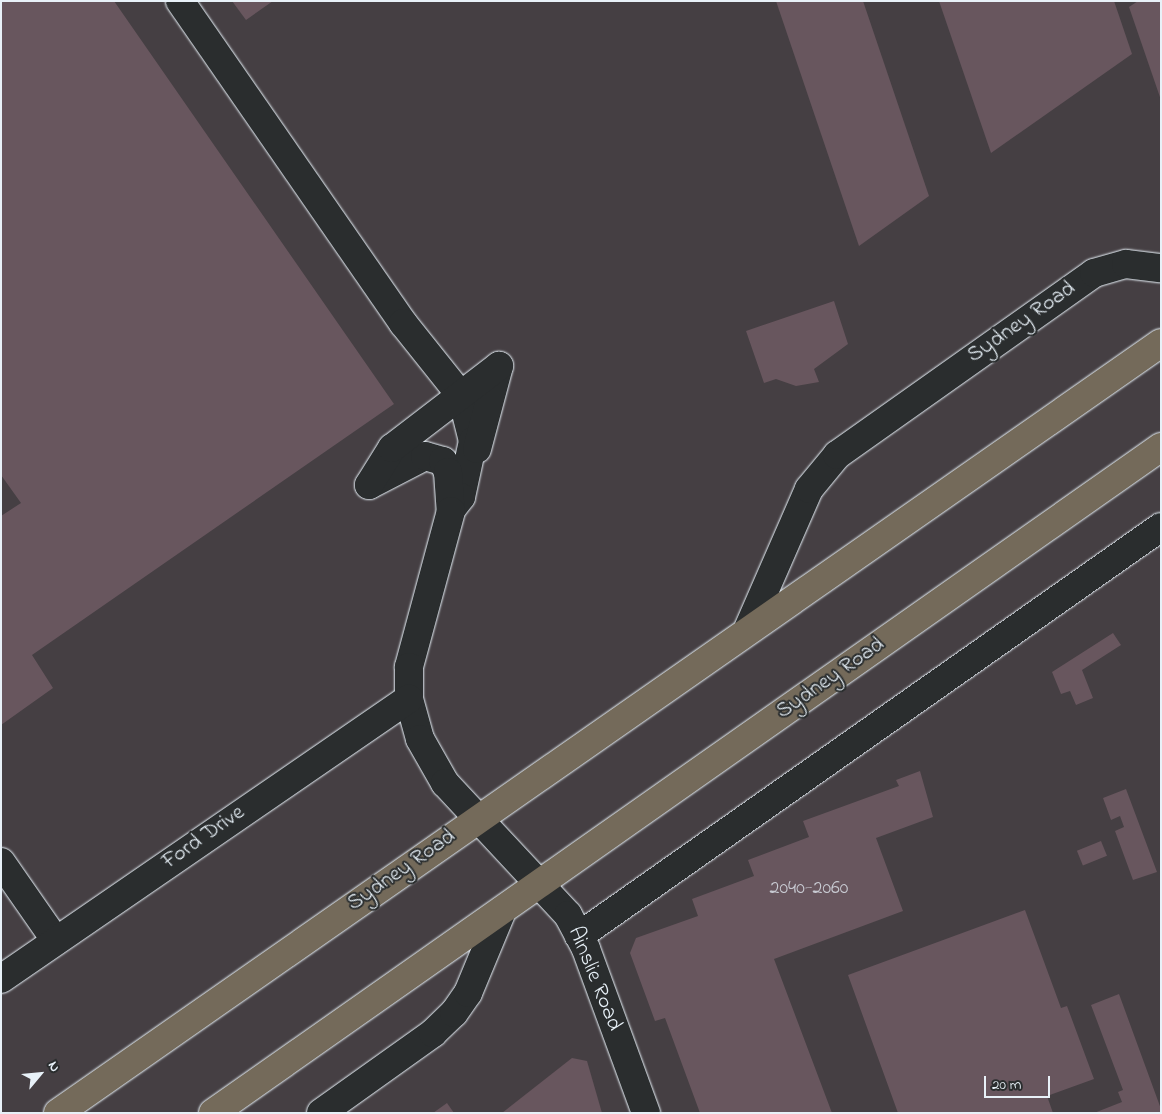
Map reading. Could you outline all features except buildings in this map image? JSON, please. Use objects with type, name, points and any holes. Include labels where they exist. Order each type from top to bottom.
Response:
[{"type":"highway","name":"Sydney Road","points":[[58,1113],[477,818],[1161,343]]},
{"type":"highway","name":"Sydney Road","points":[[213,1113],[1161,447]]},
{"type":"street","points":[[180,1],[402,323],[462,397],[471,420],[470,462],[461,497],[450,511]]},
{"type":"street","name":"Sydney Road","points":[[746,631],[809,489],[836,455],[1094,273],[1126,264],[1161,268]]},
{"type":"street","points":[[425,456],[369,486],[382,460],[413,432],[462,397],[499,366],[483,439],[470,462]]},
{"type":"street","points":[[409,699],[414,639],[450,511],[448,472],[443,462],[425,456],[413,432]]},
{"type":"street","points":[[579,936],[1161,527]]},
{"type":"street","name":"Ainslie Road","points":[[409,699],[432,762],[477,818],[541,882],[579,936],[646,1113]]},
{"type":"street","name":"Ford Drive","points":[[1,979],[409,699]]},
{"type":"street","points":[[1,862],[56,940]]},
{"type":"street","points":[[321,1113],[433,1034],[454,1013],[468,992],[502,911]]},
{"type":"shaded area","points":[[1,1],[1161,1],[1161,1113],[1,1113]]}]
